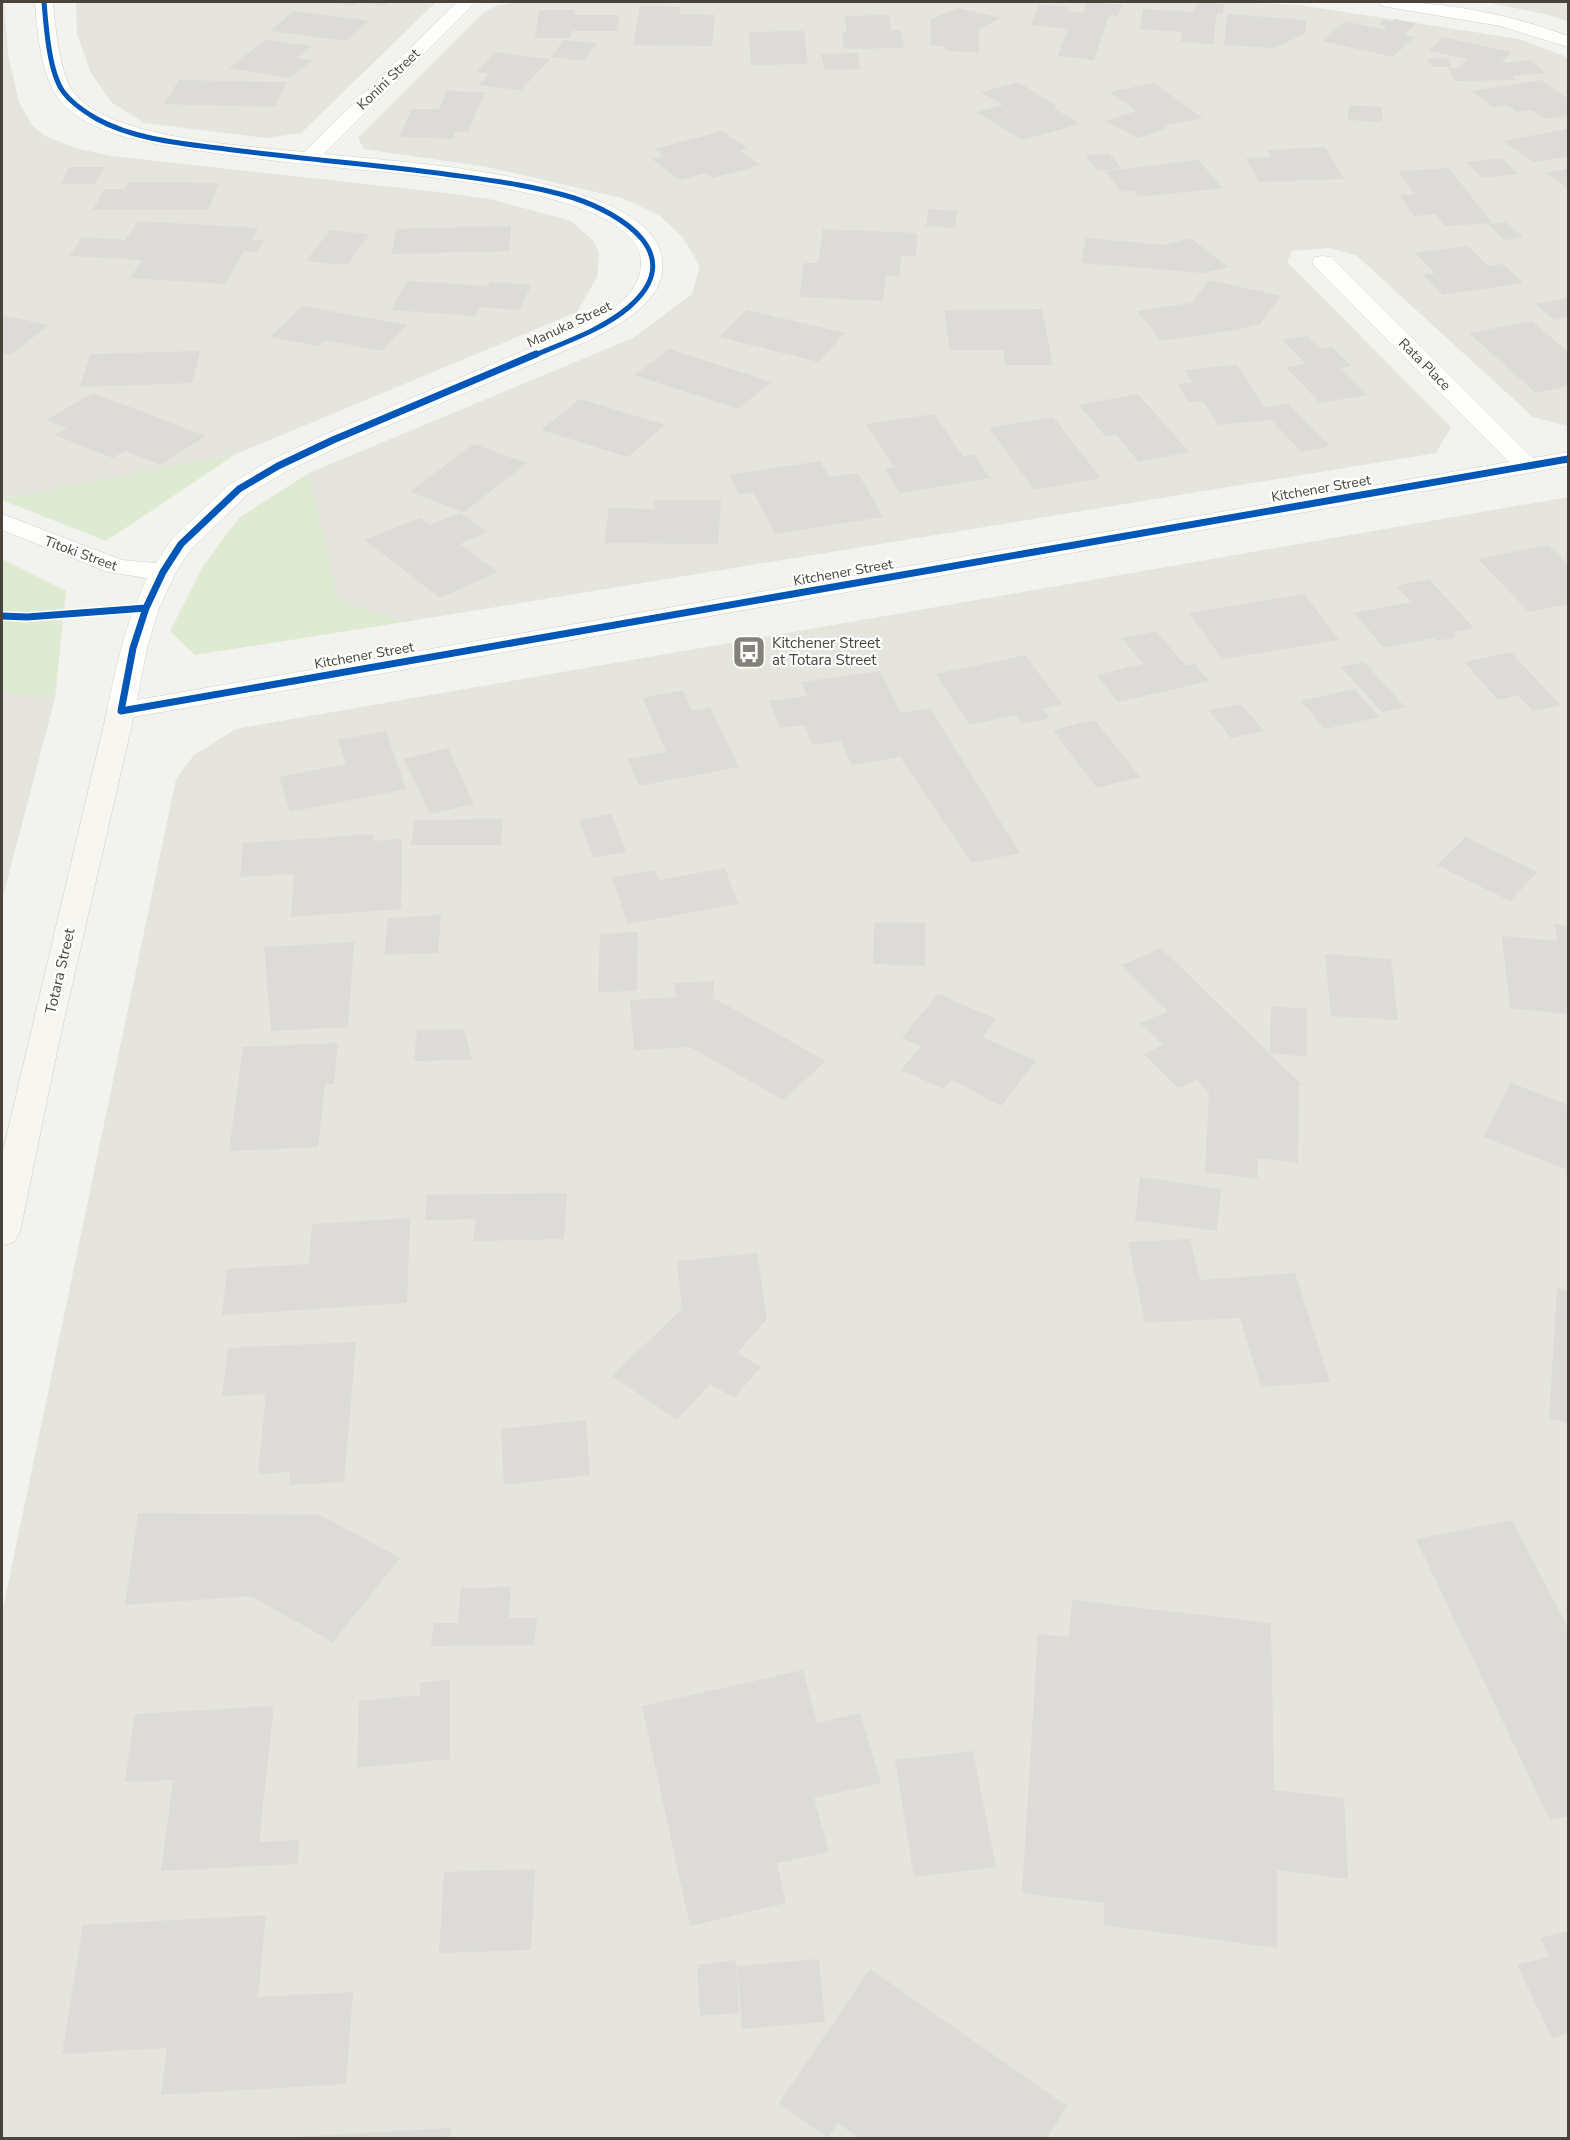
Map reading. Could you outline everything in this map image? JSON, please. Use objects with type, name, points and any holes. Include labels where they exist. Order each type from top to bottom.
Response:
[{"type":"street","name":"Manuka Street","points":[[44,2],[45,21],[57,76],[63,90],[78,106],[97,119],[119,129],[152,137],[480,179],[574,198],[605,210],[631,226],[645,240],[653,256],[652,271],[645,291],[622,314],[584,334],[333,440],[278,466],[239,489],[181,544],[163,572],[146,608],[133,648],[122,711]]},
{"type":"street","name":"Konini Street","points":[[310,157],[467,2]]},
{"type":"street","points":[[1388,2],[1493,19],[1569,42]]},
{"type":"street","name":"Rata Place","points":[[1323,262],[1527,466]]},
{"type":"street","name":"Kitchener Street","points":[[122,711],[1569,459]]},
{"type":"street","name":"Titoki Street","points":[[2,521],[117,567],[163,572]]},
{"type":"street","name":"Totara Street","points":[[2,1232],[43,1042],[122,711]]},
{"type":"shaded area","points":[[2,2],[4,2],[8,55],[19,102],[32,125],[45,136],[75,148],[112,156],[494,200],[571,221],[594,241],[599,254],[597,277],[577,312],[236,454],[2,499]]},
{"type":"shaded area","points":[[76,2],[436,2],[301,133],[266,138],[144,123],[111,102],[91,73],[77,34]]},
{"type":"shaded area","points":[[519,2],[1234,2],[1299,5],[1519,39],[1562,55],[1568,59],[1568,426],[1533,417],[1356,255],[1329,248],[1292,251],[1287,262],[1451,427],[1436,453],[404,622],[337,598],[309,473],[633,338],[692,294],[700,266],[683,238],[659,215],[622,198],[487,167],[364,149],[358,138],[484,12],[496,6]]},
{"type":"shaded area","points":[[1485,2],[1568,2],[1568,21],[1545,14]]},
{"type":"shaded area","points":[[1568,497],[1568,2138],[2,2138],[2,1613],[176,779],[194,755],[236,729]]},
{"type":"shaded area","points":[[2,693],[55,698],[2,900]]},
{"type":"green space","points":[[236,454],[106,541],[2,500],[2,499]]},
{"type":"green space","points":[[309,473],[337,598],[404,622],[195,655],[170,631],[203,566],[239,518]]},
{"type":"green space","points":[[2,559],[66,591],[55,698],[2,693]]},
{"type":"building","points":[[328,2],[357,2],[352,6]]},
{"type":"building","points":[[358,2],[388,2],[384,6]]},
{"type":"building","points":[[1087,2],[1122,5],[1118,16],[1109,15],[1094,60],[1058,56],[1068,29],[1030,25],[1039,5],[1069,7],[1067,11],[1083,13]]},
{"type":"building","points":[[1196,2],[1224,4],[1223,14],[1217,14],[1213,44],[1181,42],[1182,32],[1140,29],[1143,9],[1195,12]]},
{"type":"building","points":[[640,6],[681,7],[680,14],[715,15],[712,46],[633,45]]},
{"type":"building","points":[[958,8],[1000,18],[979,29],[979,52],[945,51],[945,46],[930,46],[931,19]]},
{"type":"building","points":[[539,10],[575,10],[574,15],[619,15],[618,31],[572,31],[571,38],[535,38]]},
{"type":"building","points":[[294,11],[369,21],[346,41],[270,31]]},
{"type":"building","points":[[1227,14],[1306,20],[1305,34],[1273,48],[1224,45]]},
{"type":"building","points":[[889,15],[892,30],[901,30],[904,48],[844,49],[842,32],[847,32],[844,16]]},
{"type":"building","points":[[1395,19],[1416,23],[1404,35],[1414,37],[1393,57],[1322,41],[1345,21],[1383,30],[1387,26],[1379,25],[1384,20],[1392,22]]},
{"type":"building","points":[[804,31],[808,64],[751,65],[749,32]]},
{"type":"building","points":[[1442,37],[1511,52],[1501,63],[1531,60],[1546,73],[1513,76],[1516,80],[1455,81],[1448,68],[1459,68],[1467,59],[1429,51]]},
{"type":"building","points":[[265,40],[311,46],[297,58],[312,60],[291,78],[229,68]]},
{"type":"building","points":[[564,40],[597,43],[584,61],[551,57]]},
{"type":"building","points":[[495,52],[550,59],[521,90],[478,85],[489,74],[476,72]]},
{"type":"building","points":[[857,53],[861,69],[825,70],[821,54]]},
{"type":"building","points":[[1447,58],[1452,67],[1432,67],[1427,59]]},
{"type":"building","points":[[179,80],[287,82],[275,107],[164,104]]},
{"type":"building","points":[[1541,80],[1568,99],[1568,116],[1545,119],[1532,110],[1516,112],[1507,105],[1494,108],[1472,91]]},
{"type":"building","points":[[1018,82],[1057,106],[1052,107],[1080,124],[1022,140],[977,112],[1003,105],[981,92]]},
{"type":"building","points":[[1154,83],[1203,118],[1165,126],[1167,128],[1138,138],[1105,121],[1136,111],[1110,92]]},
{"type":"building","points":[[447,91],[485,92],[468,132],[455,132],[452,139],[399,137],[412,109],[439,109]]},
{"type":"building","points":[[1349,105],[1382,107],[1382,122],[1348,120]]},
{"type":"building","points":[[1568,129],[1568,159],[1565,157],[1533,162],[1503,141]]},
{"type":"building","points":[[722,131],[747,148],[739,150],[761,165],[713,178],[705,173],[680,180],[652,159],[664,156],[655,149]]},
{"type":"building","points":[[1325,147],[1344,179],[1259,182],[1246,158],[1271,157],[1267,150]]},
{"type":"building","points":[[1109,153],[1121,168],[1097,171],[1085,156]]},
{"type":"building","points":[[1501,158],[1518,174],[1483,178],[1466,162]]},
{"type":"building","points":[[1199,160],[1222,188],[1138,197],[1133,190],[1122,192],[1105,171]]},
{"type":"building","points":[[69,167],[104,167],[95,184],[61,184]]},
{"type":"building","points":[[1449,168],[1492,223],[1445,226],[1436,214],[1414,216],[1399,195],[1415,194],[1398,171]]},
{"type":"building","points":[[1568,169],[1568,189],[1547,173]]},
{"type":"building","points":[[128,182],[219,183],[208,210],[93,210],[104,189],[125,189]]},
{"type":"building","points":[[929,209],[957,211],[955,228],[926,226]]},
{"type":"building","points":[[138,221],[258,228],[251,240],[264,240],[257,252],[244,251],[225,284],[130,278],[142,260],[69,256],[82,237],[125,240]]},
{"type":"building","points":[[1505,222],[1523,237],[1505,240],[1488,225]]},
{"type":"building","points":[[511,226],[509,251],[392,254],[396,229]]},
{"type":"building","points":[[823,229],[917,233],[916,256],[901,256],[899,276],[886,275],[883,301],[799,297],[804,263],[818,263]]},
{"type":"building","points":[[330,230],[370,234],[347,265],[306,261]]},
{"type":"building","points":[[1086,238],[1165,245],[1190,238],[1228,267],[1203,273],[1081,263]]},
{"type":"building","points":[[1468,246],[1488,266],[1503,264],[1523,283],[1443,295],[1423,275],[1435,273],[1415,253]]},
{"type":"building","points":[[1210,280],[1281,296],[1260,324],[1236,330],[1161,341],[1137,311],[1191,303]]},
{"type":"building","points":[[407,281],[488,286],[490,282],[531,285],[520,310],[479,307],[475,316],[391,310]]},
{"type":"building","points":[[1568,298],[1568,317],[1554,320],[1535,304]]},
{"type":"building","points":[[302,306],[407,325],[382,351],[325,340],[319,346],[270,337]]},
{"type":"building","points":[[1042,309],[1053,365],[1005,365],[1003,350],[950,350],[944,310]]},
{"type":"building","points":[[747,310],[845,333],[818,362],[718,337]]},
{"type":"building","points":[[2,315],[49,325],[10,355],[2,353]]},
{"type":"building","points":[[1532,321],[1568,352],[1568,386],[1536,393],[1469,333]]},
{"type":"building","points":[[1307,336],[1320,349],[1332,347],[1351,366],[1339,368],[1366,395],[1320,403],[1286,367],[1306,364],[1283,340]]},
{"type":"building","points":[[669,349],[772,382],[738,409],[634,375]]},
{"type":"building","points":[[200,351],[192,383],[80,387],[90,354]]},
{"type":"building","points":[[1237,365],[1265,408],[1288,403],[1330,446],[1302,452],[1271,420],[1218,425],[1203,401],[1189,402],[1178,384],[1193,383],[1185,370]]},
{"type":"building","points":[[93,393],[206,436],[160,465],[125,451],[113,458],[55,435],[67,428],[46,420]]},
{"type":"building","points":[[1138,394],[1189,452],[1139,462],[1116,435],[1106,437],[1079,405]]},
{"type":"building","points":[[580,399],[665,425],[628,457],[541,430]]},
{"type":"building","points":[[934,414],[963,456],[974,455],[990,478],[900,493],[885,469],[894,467],[866,424]]},
{"type":"building","points":[[1053,417],[1101,478],[1035,490],[989,428]]},
{"type":"building","points":[[474,444],[527,463],[464,512],[410,492]]},
{"type":"building","points":[[820,461],[829,477],[858,473],[883,517],[775,534],[753,492],[739,494],[729,475]]},
{"type":"building","points":[[655,500],[721,500],[718,544],[604,543],[609,508],[654,509]]},
{"type":"building","points":[[461,513],[488,532],[460,544],[498,572],[440,598],[365,540],[420,518],[430,525]]},
{"type":"building","points":[[1548,545],[1568,565],[1568,604],[1529,612],[1478,559]]},
{"type":"building","points":[[1429,579],[1474,628],[1453,632],[1457,637],[1436,641],[1434,638],[1384,648],[1354,613],[1411,602],[1396,586]]},
{"type":"building","points":[[1304,594],[1339,640],[1222,659],[1189,613]]},
{"type":"building","points":[[1156,631],[1186,666],[1195,664],[1209,681],[1118,702],[1097,675],[1143,664],[1122,638]]},
{"type":"building","points":[[1511,652],[1560,705],[1533,711],[1518,695],[1498,700],[1464,662]]},
{"type":"building","points":[[1025,655],[1062,704],[1043,709],[1050,718],[1022,724],[1015,715],[970,725],[936,674]]},
{"type":"building","points":[[1364,662],[1405,707],[1382,712],[1341,667]]},
{"type":"building","points":[[880,671],[901,713],[930,708],[1020,853],[972,863],[900,757],[852,765],[841,741],[812,745],[804,725],[780,728],[769,701],[807,696],[802,682]]},
{"type":"building","points":[[1355,689],[1379,717],[1325,729],[1301,701]]},
{"type":"building","points":[[683,690],[692,711],[710,708],[739,767],[639,786],[628,759],[666,752],[643,698]]},
{"type":"building","points":[[1241,704],[1264,731],[1231,738],[1209,711]]},
{"type":"building","points":[[1095,720],[1140,777],[1097,788],[1053,730]]},
{"type":"building","points":[[386,731],[406,789],[290,812],[279,777],[346,764],[338,740]]},
{"type":"building","points":[[448,748],[474,804],[430,814],[404,759]]},
{"type":"building","points":[[611,814],[626,852],[593,858],[579,820]]},
{"type":"building","points":[[503,819],[501,845],[411,845],[415,820]]},
{"type":"building","points":[[374,834],[374,841],[402,839],[401,909],[291,917],[294,874],[240,877],[243,843]]},
{"type":"building","points":[[1466,837],[1538,872],[1510,901],[1437,865]]},
{"type":"building","points":[[725,868],[738,904],[628,924],[612,877],[655,870],[659,880]]},
{"type":"building","points":[[441,915],[438,953],[384,955],[388,918]]},
{"type":"building","points":[[874,922],[925,923],[925,966],[873,964]]},
{"type":"building","points":[[1555,924],[1568,925],[1568,1014],[1510,1008],[1502,936],[1557,941]]},
{"type":"building","points":[[638,932],[637,991],[598,992],[600,934]]},
{"type":"building","points":[[354,942],[348,1027],[271,1031],[264,947]]},
{"type":"building","points":[[1161,948],[1301,1084],[1299,1085],[1298,1163],[1258,1158],[1257,1179],[1205,1172],[1209,1093],[1197,1080],[1178,1088],[1144,1054],[1163,1045],[1140,1023],[1168,1011],[1122,965]]},
{"type":"building","points":[[1325,954],[1391,959],[1398,1020],[1331,1016]]},
{"type":"building","points":[[714,981],[714,998],[826,1061],[783,1100],[690,1047],[634,1050],[630,1000],[677,997],[674,983]]},
{"type":"building","points":[[938,994],[996,1019],[982,1037],[1036,1061],[1001,1106],[952,1080],[944,1089],[901,1070],[921,1046],[902,1038]]},
{"type":"building","points":[[1271,1006],[1307,1009],[1307,1057],[1270,1053]]},
{"type":"building","points":[[464,1029],[472,1060],[414,1061],[417,1030]]},
{"type":"building","points":[[338,1043],[334,1084],[325,1084],[318,1147],[229,1151],[243,1047]]},
{"type":"building","points":[[1511,1083],[1568,1105],[1568,1170],[1483,1137]]},
{"type":"building","points":[[1140,1177],[1221,1189],[1217,1231],[1135,1220]]},
{"type":"building","points":[[567,1193],[564,1239],[473,1241],[476,1219],[425,1220],[427,1195]]},
{"type":"building","points":[[410,1218],[407,1303],[222,1315],[227,1269],[309,1264],[312,1224]]},
{"type":"building","points":[[1190,1239],[1200,1280],[1295,1273],[1330,1382],[1261,1387],[1240,1318],[1145,1323],[1128,1242]]},
{"type":"building","points":[[757,1253],[767,1319],[737,1353],[761,1367],[734,1398],[710,1384],[677,1420],[612,1376],[682,1309],[677,1261]]},
{"type":"building","points":[[1557,1288],[1568,1291],[1568,1423],[1549,1419]]},
{"type":"building","points":[[356,1342],[344,1482],[289,1485],[290,1472],[258,1474],[266,1394],[222,1396],[228,1348]]},
{"type":"building","points":[[586,1420],[590,1475],[504,1485],[501,1429]]},
{"type":"building","points":[[138,1513],[320,1515],[400,1558],[333,1642],[251,1596],[125,1605]]},
{"type":"building","points":[[1512,1520],[1568,1628],[1568,1816],[1550,1820],[1416,1539]]},
{"type":"building","points":[[511,1587],[509,1618],[537,1618],[534,1645],[431,1646],[434,1623],[458,1623],[461,1588]]},
{"type":"building","points":[[1072,1600],[1271,1623],[1274,1790],[1344,1798],[1348,1879],[1277,1870],[1277,1948],[1104,1925],[1104,1903],[1022,1893],[1038,1634],[1069,1637]]},
{"type":"building","points":[[803,1670],[817,1723],[860,1713],[881,1783],[814,1798],[829,1852],[777,1863],[786,1903],[690,1926],[642,1706]]},
{"type":"building","points":[[450,1679],[450,1759],[357,1768],[359,1701],[420,1695],[420,1683]]},
{"type":"building","points":[[274,1706],[259,1842],[299,1840],[298,1864],[161,1871],[173,1780],[125,1782],[135,1714]]},
{"type":"building","points":[[973,1751],[996,1867],[914,1877],[895,1760]]},
{"type":"building","points":[[535,1869],[531,1950],[439,1953],[444,1872]]},
{"type":"building","points":[[266,1915],[258,1997],[353,1992],[346,2084],[161,2095],[167,2048],[62,2054],[83,1925]]},
{"type":"building","points":[[1568,1931],[1568,2034],[1552,2038],[1517,1965],[1549,1957],[1540,1938]]},
{"type":"building","points":[[819,1959],[825,2022],[742,2029],[737,1966]]},
{"type":"building","points":[[736,1960],[739,2013],[700,2016],[697,1965]]},
{"type":"building","points":[[870,1969],[1067,2106],[1047,2138],[859,2138],[838,2123],[828,2138],[779,2103]]},
{"type":"building","points":[[451,2128],[451,2138],[293,2138],[293,2137]]},
{"type":"cycle path","points":[[44,2],[53,60],[62,90],[83,110],[119,129],[181,142],[471,177],[557,193],[599,207],[635,229],[644,239],[650,251],[652,264],[650,277],[638,299],[629,308],[607,322],[584,334],[333,440],[278,466],[239,489],[181,544],[163,572],[146,608],[133,648],[121,711],[1568,459]]},
{"type":"cycle path","points":[[2,616],[27,617],[146,608]]},
{"type":"place","name":"Kitchener Street at Totara Street","points":[[749,652]]}]
